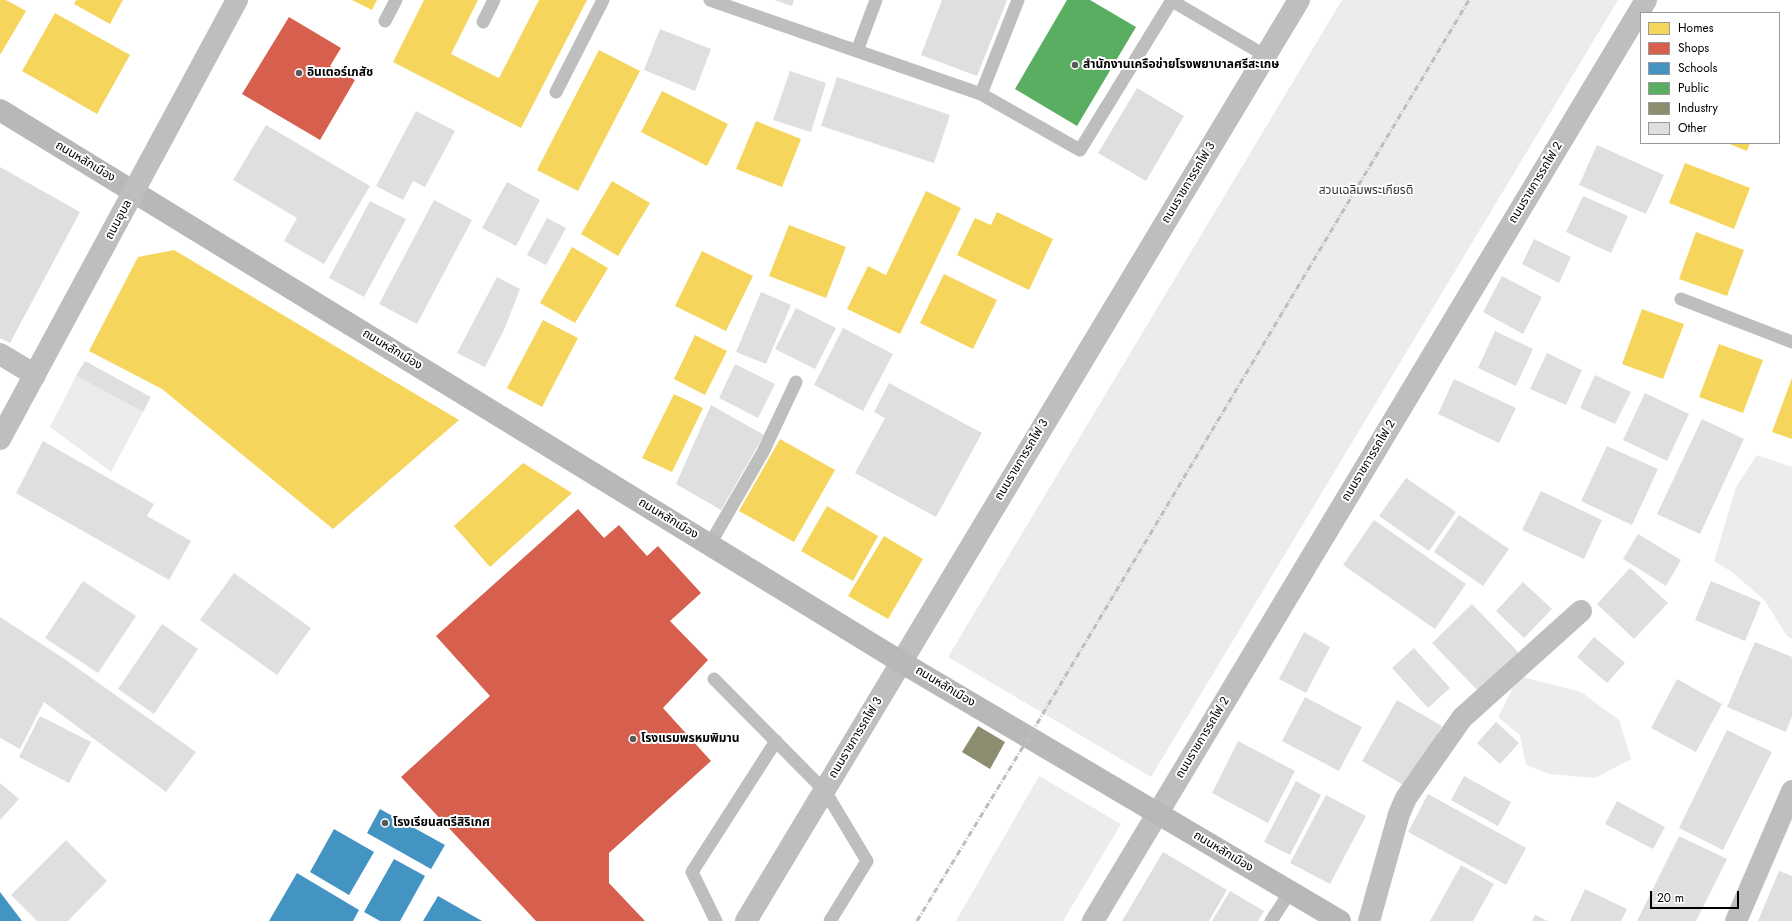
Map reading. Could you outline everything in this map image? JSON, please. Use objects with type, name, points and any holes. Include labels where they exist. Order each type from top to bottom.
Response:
[{"type":"street","name":"ถนนอุบล","points":[[0,439],[237,0]]},
{"type":"street","name":"ถนนราชการรถไฟ 3","points":[[746,921],[1299,0]]},
{"type":"street","name":"ถนนราชการรถไฟ 2","points":[[1093,921],[1646,0]]},
{"type":"street","name":"ถนนหลักเมือง","points":[[0,110],[901,662],[1340,921]]},
{"type":"street","points":[[0,354],[35,375]]},
{"type":"street","points":[[1369,921],[1399,814],[1406,798],[1462,718],[1581,612]]},
{"type":"street","points":[[1736,921],[1792,791]]},
{"type":"lane","points":[[385,22],[396,0]]},
{"type":"lane","points":[[483,22],[494,0]]},
{"type":"lane","points":[[556,92],[603,0]]},
{"type":"lane","points":[[710,0],[981,94],[1080,150],[1172,0],[1266,56]]},
{"type":"lane","points":[[857,51],[876,0]]},
{"type":"lane","points":[[981,94],[1018,0]]},
{"type":"lane","points":[[1681,299],[1792,342]]},
{"type":"lane","points":[[710,544],[763,452],[796,382]]},
{"type":"lane","points":[[714,679],[825,791],[867,861],[830,921]]},
{"type":"lane","points":[[716,921],[692,872],[776,741]]},
{"type":"lane","points":[[1271,921],[1290,892]]},
{"type":"green space","name":"สวนเฉลิมพระเกียรติ","points":[[1342,0],[1618,0],[1151,777],[948,657]]},
{"type":"green space","points":[[76,376],[143,412],[111,472],[50,427]]},
{"type":"green space","points":[[1757,455],[1792,467],[1792,639],[1787,636],[1765,601],[1732,572],[1714,561],[1736,487]]},
{"type":"green space","points":[[1519,676],[1581,692],[1619,720],[1631,759],[1595,778],[1549,774],[1526,765],[1520,735],[1498,717]]},
{"type":"green space","points":[[1039,776],[1121,824],[1063,921],[956,921]]},
{"type":"building: Homes","points":[[0,0],[6,0],[26,11],[0,55]]},
{"type":"building: Homes","points":[[76,0],[123,0],[110,24],[74,4]]},
{"type":"building: Homes","points":[[352,0],[377,0],[372,10]]},
{"type":"building: Homes","points":[[424,0],[478,0],[451,54],[499,78],[539,0],[587,0],[521,128],[393,62]]},
{"type":"building: Homes","points":[[55,13],[130,55],[97,114],[22,71]]},
{"type":"building: Homes","points":[[599,50],[640,71],[578,191],[537,170]]},
{"type":"building: Homes","points":[[662,91],[728,124],[707,166],[641,132]]},
{"type":"building: Homes","points":[[756,121],[801,139],[782,187],[736,169]]},
{"type":"building: Homes","points":[[1730,144],[1750,144],[1747,151]]},
{"type":"building: Homes","points":[[1685,163],[1750,188],[1734,229],[1669,203]]},
{"type":"building: Homes","points":[[612,181],[650,203],[618,256],[581,234]]},
{"type":"building: Homes","points":[[926,191],[961,208],[900,334],[847,309],[868,266],[886,275]]},
{"type":"building: Homes","points":[[997,212],[1053,239],[1029,290],[957,255],[975,218],[991,225]]},
{"type":"building: Homes","points":[[789,225],[846,247],[826,298],[769,276]]},
{"type":"building: Homes","points":[[1696,232],[1744,250],[1727,296],[1679,279]]},
{"type":"building: Homes","points":[[572,247],[608,268],[575,323],[540,303]]},
{"type":"building: Homes","points":[[174,250],[459,420],[333,529],[162,389],[89,351],[138,257]]},
{"type":"building: Homes","points":[[702,251],[753,276],[726,331],[675,306]]},
{"type":"building: Homes","points":[[944,274],[997,300],[973,349],[920,323]]},
{"type":"building: Homes","points":[[1642,309],[1684,324],[1663,379],[1622,364]]},
{"type":"building: Homes","points":[[543,320],[578,338],[542,407],[507,388]]},
{"type":"building: Homes","points":[[695,335],[727,351],[705,395],[674,379]]},
{"type":"building: Homes","points":[[1719,344],[1763,360],[1743,413],[1699,397]]},
{"type":"building: Homes","points":[[1792,378],[1792,439],[1772,432]]},
{"type":"building: Homes","points":[[674,394],[703,408],[672,472],[642,458]]},
{"type":"building: Homes","points":[[780,439],[835,470],[794,542],[739,511]]},
{"type":"building: Homes","points":[[523,463],[572,493],[490,567],[454,526]]},
{"type":"building: Homes","points":[[827,506],[878,536],[853,581],[801,551]]},
{"type":"building: Homes","points":[[884,536],[923,559],[888,619],[848,596]]},
{"type":"building: Shops","name":"อินเตอร์เภสัช","points":[[289,17],[341,48],[330,66],[355,80],[320,140],[242,94]]},
{"type":"building: Shops","name":"โรงแรมพรหมพิมาน","points":[[578,509],[604,538],[619,525],[647,556],[658,546],[701,593],[670,621],[708,660],[663,708],[711,761],[609,853],[609,883],[645,921],[536,921],[401,777],[490,696],[436,636]]},
{"type":"building: Schools","points":[[380,809],[445,845],[431,869],[367,833]]},
{"type":"building: Schools","points":[[334,829],[374,852],[349,895],[310,872]]},
{"type":"building: Schools","points":[[394,859],[425,876],[400,921],[380,921],[364,912]]},
{"type":"building: Schools","points":[[297,873],[359,910],[353,921],[269,921]]},
{"type":"building: Schools","points":[[0,892],[22,921],[0,921]]},
{"type":"building: Schools","points":[[438,896],[482,921],[423,921]]},
{"type":"building: Public","points":[[1067,0],[1090,0],[1136,27],[1077,126],[1015,89]]},
{"type":"building: Industry","points":[[978,726],[1005,742],[990,769],[962,752]]},
{"type":"building: Other","points":[[774,0],[794,0],[792,6]]},
{"type":"building: Other","points":[[942,0],[1007,0],[977,76],[921,55]]},
{"type":"building: Other","points":[[660,29],[711,49],[695,91],[644,70]]},
{"type":"building: Other","points":[[790,71],[826,83],[811,132],[773,120]]},
{"type":"building: Other","points":[[837,77],[950,115],[934,163],[821,126]]},
{"type":"building: Other","points":[[1137,88],[1184,116],[1146,181],[1098,153]]},
{"type":"building: Other","points":[[416,111],[455,131],[425,187],[413,181],[403,200],[376,186]]},
{"type":"building: Other","points":[[266,125],[370,186],[324,264],[284,241],[297,218],[233,180]]},
{"type":"building: Other","points":[[1597,145],[1664,175],[1646,214],[1579,185]]},
{"type":"building: Other","points":[[0,167],[80,212],[10,343],[0,338]]},
{"type":"building: Other","points":[[507,182],[540,200],[516,246],[482,228]]},
{"type":"building: Other","points":[[1583,196],[1628,216],[1611,253],[1566,232]]},
{"type":"building: Other","points":[[434,200],[472,220],[417,324],[379,304]]},
{"type":"building: Other","points":[[370,201],[406,219],[364,297],[329,278]]},
{"type":"building: Other","points":[[547,218],[566,228],[546,265],[527,255]]},
{"type":"building: Other","points":[[1534,239],[1571,257],[1559,283],[1522,264]]},
{"type":"building: Other","points":[[1502,276],[1542,297],[1523,334],[1483,312]]},
{"type":"building: Other","points":[[497,277],[520,289],[504,330],[485,367],[457,353]]},
{"type":"building: Other","points":[[761,292],[791,305],[766,364],[736,352]]},
{"type":"building: Other","points":[[796,308],[836,328],[815,369],[775,349]]},
{"type":"building: Other","points":[[843,328],[893,354],[863,411],[814,385]]},
{"type":"building: Other","points":[[1495,331],[1533,349],[1516,386],[1478,368]]},
{"type":"building: Other","points":[[1547,353],[1582,370],[1566,405],[1530,389]]},
{"type":"building: Other","points":[[85,361],[151,397],[143,412],[76,376]]},
{"type":"building: Other","points":[[735,364],[775,384],[758,418],[719,398]]},
{"type":"building: Other","points":[[1595,375],[1631,392],[1615,424],[1580,408]]},
{"type":"building: Other","points":[[1454,379],[1516,408],[1499,443],[1438,414]]},
{"type":"building: Other","points":[[889,383],[982,433],[936,517],[855,473],[885,418],[874,412]]},
{"type":"building: Other","points":[[1645,393],[1689,414],[1667,461],[1623,440]]},
{"type":"building: Other","points":[[711,405],[764,435],[721,510],[676,484]]},
{"type":"building: Other","points":[[1702,419],[1744,439],[1700,534],[1657,514]]},
{"type":"building: Other","points":[[43,441],[154,504],[147,516],[191,541],[169,580],[16,493]]},
{"type":"building: Other","points":[[1607,446],[1658,469],[1632,525],[1581,501]]},
{"type":"building: Other","points":[[1406,478],[1456,512],[1429,551],[1379,516]]},
{"type":"building: Other","points":[[1541,491],[1602,520],[1584,559],[1522,530]]},
{"type":"building: Other","points":[[1459,515],[1509,549],[1483,586],[1434,552]]},
{"type":"building: Other","points":[[1374,520],[1466,584],[1435,629],[1343,565]]},
{"type":"building: Other","points":[[1638,534],[1681,560],[1666,586],[1623,559]]},
{"type":"building: Other","points":[[1630,568],[1668,603],[1634,639],[1597,604]]},
{"type":"building: Other","points":[[234,573],[311,628],[277,675],[200,620]]},
{"type":"building: Other","points":[[83,581],[136,616],[98,673],[45,638]]},
{"type":"building: Other","points":[[1711,581],[1761,602],[1745,641],[1695,620]]},
{"type":"building: Other","points":[[1523,582],[1552,609],[1524,638],[1496,611]]},
{"type":"building: Other","points":[[1472,604],[1520,654],[1480,693],[1432,643]]},
{"type":"building: Other","points":[[0,617],[66,660],[196,752],[166,792],[44,702],[20,749],[0,738]]},
{"type":"building: Other","points":[[162,624],[198,649],[154,714],[118,689]]},
{"type":"building: Other","points":[[1304,632],[1330,647],[1306,693],[1279,679]]},
{"type":"building: Other","points":[[1594,637],[1625,663],[1607,683],[1577,657]]},
{"type":"building: Other","points":[[1755,642],[1792,657],[1792,716],[1786,732],[1727,707]]},
{"type":"building: Other","points":[[1414,648],[1450,688],[1428,708],[1392,668]]},
{"type":"building: Other","points":[[1677,679],[1722,704],[1696,752],[1651,728]]},
{"type":"building: Other","points":[[1305,697],[1362,727],[1339,771],[1282,741]]},
{"type":"building: Other","points":[[1397,700],[1442,726],[1407,787],[1362,761]]},
{"type":"building: Other","points":[[40,716],[91,742],[69,783],[19,757]]},
{"type":"building: Other","points":[[1496,722],[1519,743],[1500,764],[1477,743]]},
{"type":"building: Other","points":[[1727,730],[1772,752],[1723,850],[1679,828]]},
{"type":"building: Other","points":[[1238,741],[1295,771],[1268,823],[1212,793]]},
{"type":"building: Other","points":[[1464,776],[1511,802],[1498,826],[1451,800]]},
{"type":"building: Other","points":[[1296,781],[1321,795],[1290,855],[1264,842]]},
{"type":"building: Other","points":[[0,783],[19,799],[0,820]]},
{"type":"building: Other","points":[[1428,794],[1526,848],[1506,885],[1408,832]]},
{"type":"building: Other","points":[[1326,795],[1366,816],[1330,884],[1290,863]]},
{"type":"building: Other","points":[[1617,801],[1665,827],[1653,849],[1605,824]]},
{"type":"building: Other","points":[[1679,836],[1727,859],[1696,921],[1637,921]]},
{"type":"building: Other","points":[[66,840],[107,881],[68,921],[37,921],[11,895]]},
{"type":"building: Other","points":[[1163,852],[1227,890],[1209,921],[1122,921]]},
{"type":"building: Other","points":[[1461,865],[1494,884],[1473,921],[1430,921]]},
{"type":"building: Other","points":[[1779,871],[1792,876],[1792,921],[1758,921]]},
{"type":"building: Other","points":[[1585,889],[1627,909],[1621,921],[1570,921]]},
{"type":"building: Other","points":[[1230,891],[1264,911],[1258,921],[1212,921]]},
{"type":"building: Other","points":[[1535,915],[1548,921],[1532,921]]},
{"type":"railway","points":[[917,921],[1029,737],[1469,0]]},
{"type":"place","name":"สำนักงานเครือข่ายโรงพยาบาลศรีสะเกษ","points":[[1075,65]]},
{"type":"place","name":"อินเตอร์เภสัช","points":[[299,73]]},
{"type":"place","name":"โรงแรมพรหมพิมาน","points":[[633,739]]},
{"type":"place","name":"โรงเรียนสตรีสิริเกศ","points":[[385,823]]}]
